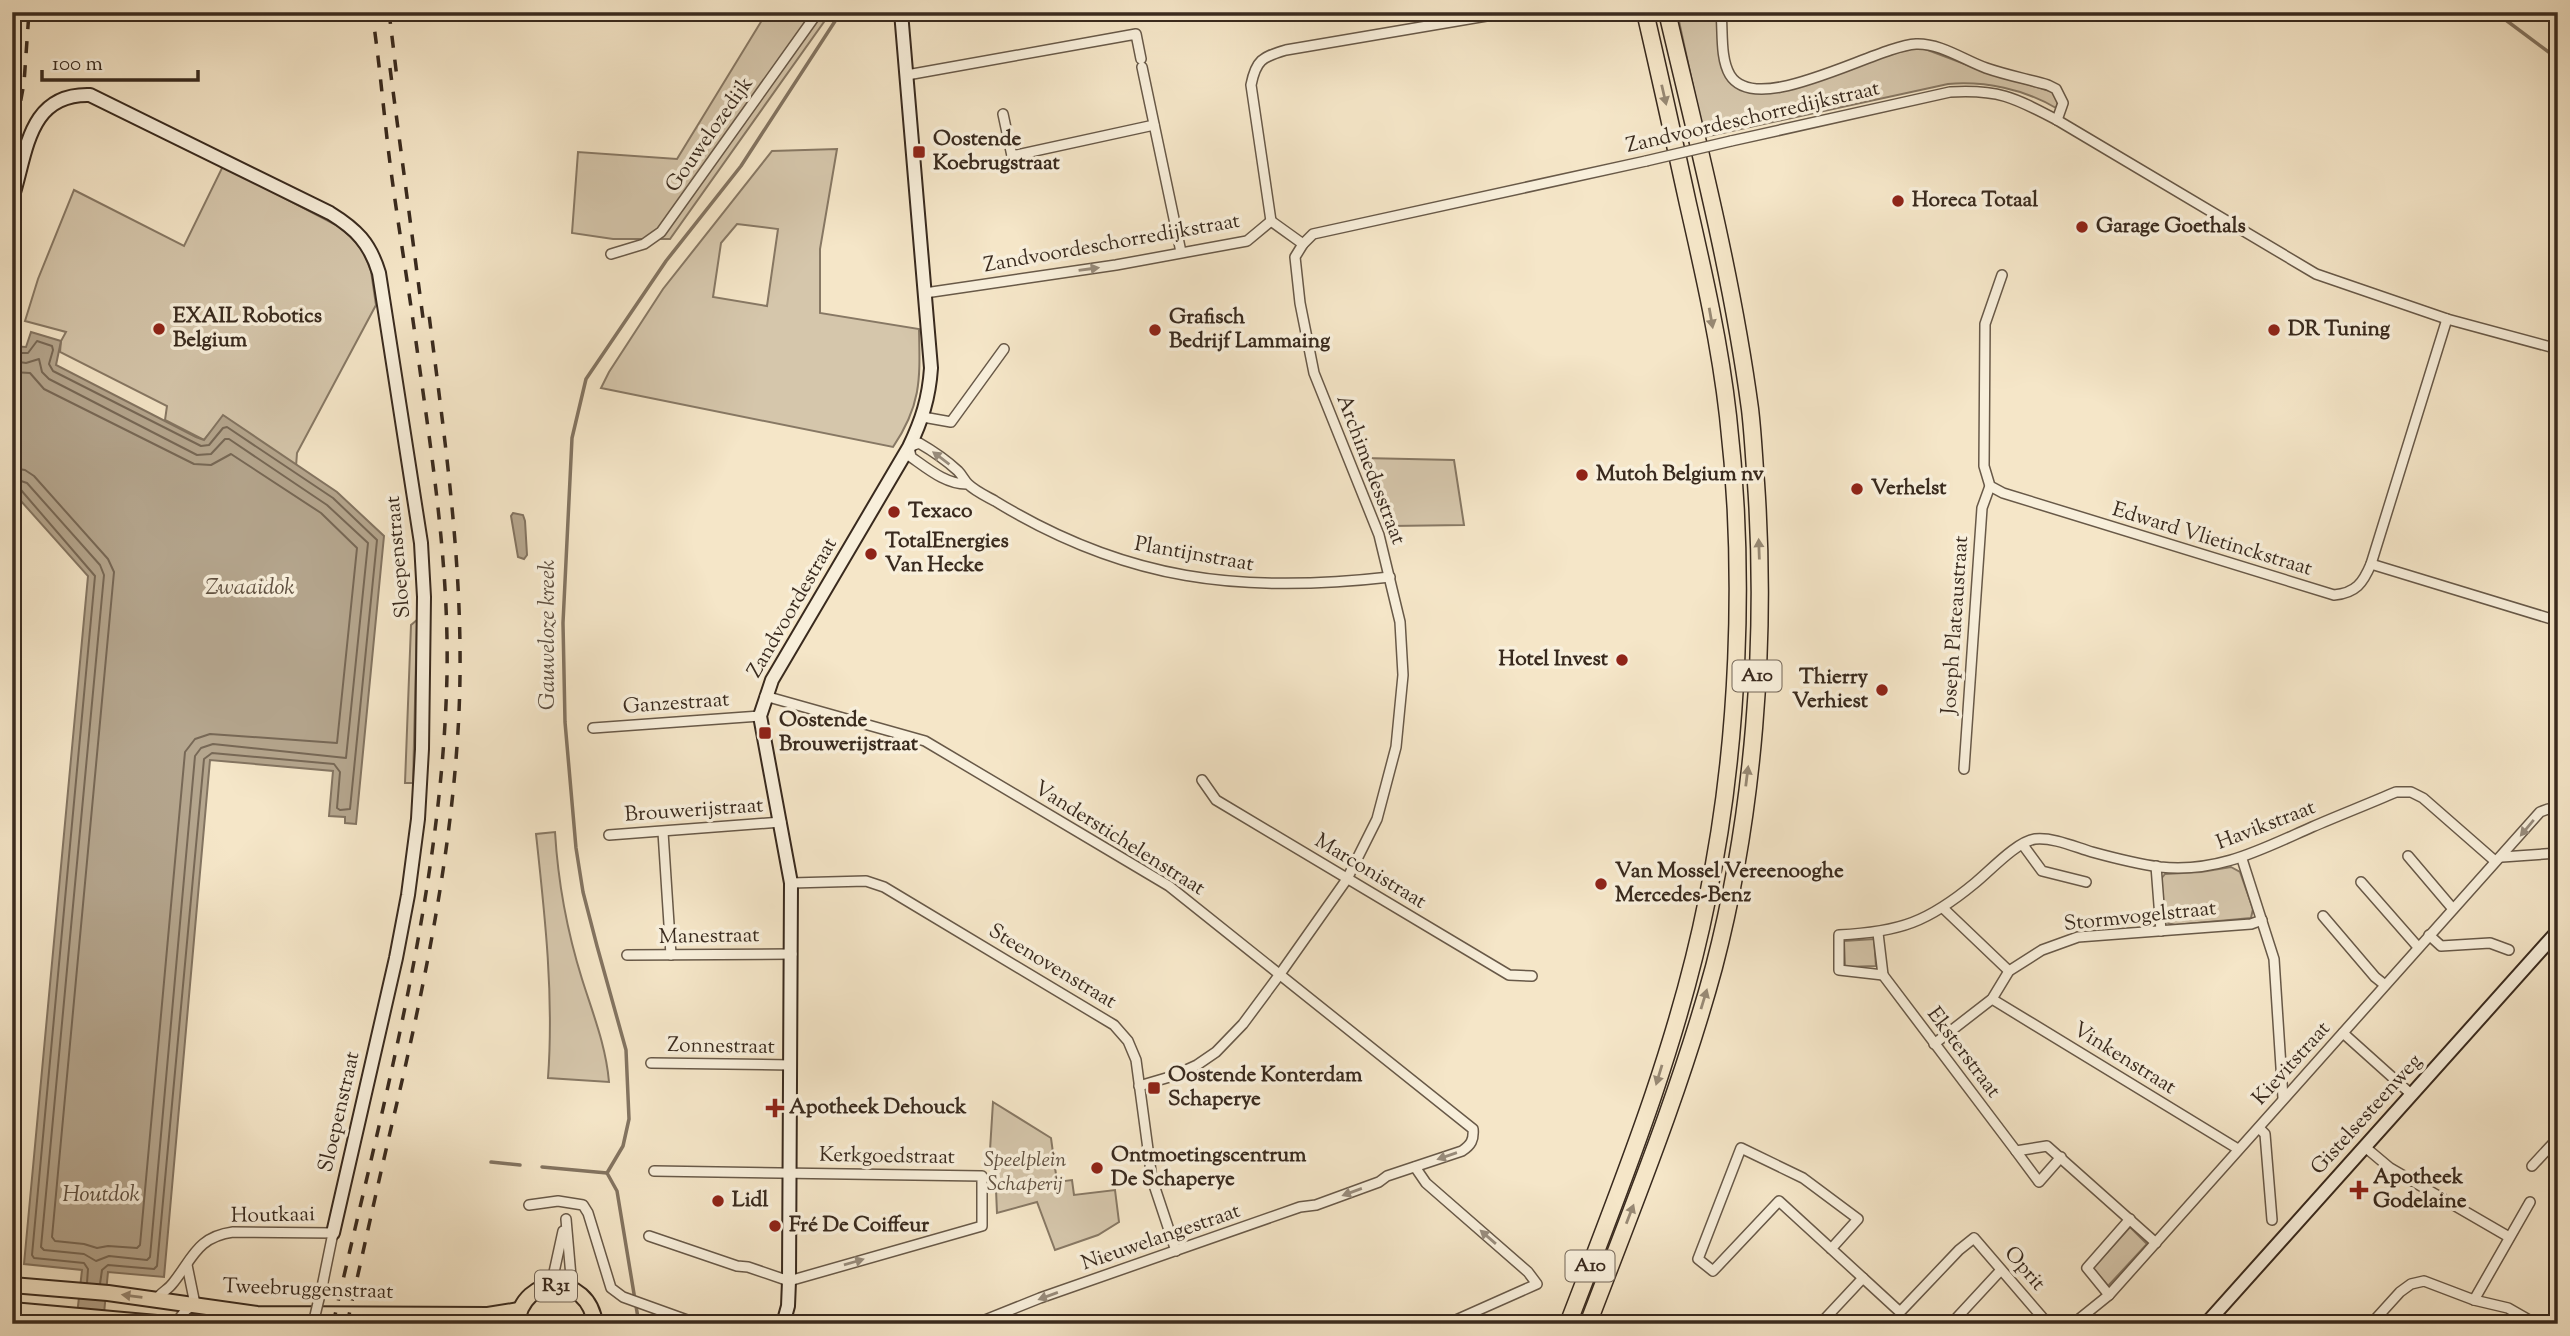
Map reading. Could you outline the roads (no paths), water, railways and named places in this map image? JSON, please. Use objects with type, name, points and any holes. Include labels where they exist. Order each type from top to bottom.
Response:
[{"type":"highway","name":"A10","points":[[1568,1324],[1656,1086],[1691,967],[1708,899],[1719,831],[1732,709],[1738,585],[1728,414],[1705,279],[1646,12]]},
{"type":"highway","name":"A10","points":[[1588,1324],[1676,1092],[1714,965],[1742,823],[1755,709],[1760,588],[1751,411],[1727,271],[1667,12]]},
{"type":"main road","name":"Zandvoordestraat","points":[[783,1324],[788,1306],[789,1280],[791,883],[760,716],[772,680],[908,447],[923,417],[929,395],[931,368],[901,12]]},
{"type":"main road","name":"Sloepenstraat","points":[[12,200],[29,138],[43,112],[64,97],[90,95],[330,213],[358,232],[368,243],[374,256],[379,273],[421,543],[424,597],[422,749],[418,819],[405,907],[333,1233]]},
{"type":"main road","name":"Gistelsesteenweg","points":[[2206,1324],[2558,931]]},
{"type":"main road","name":"Tweebruggenstraat","points":[[12,1285],[108,1293],[257,1314],[518,1317]]},
{"type":"main road","name":"R31","points":[[518,1317],[527,1297],[537,1290],[551,1286],[572,1288],[586,1300],[595,1324]]},
{"type":"main road","points":[[12,1310],[168,1324]]},
{"type":"street","name":"Gouwelozedijk","points":[[611,254],[644,244],[661,232],[818,12]]},
{"type":"street","points":[[1721,12],[1727,67],[1734,80],[1746,88],[1765,90],[1798,82],[1891,50],[1925,44],[1986,68],[2056,89],[2063,103],[2057,120]]},
{"type":"street","points":[[1271,221],[1251,85],[1254,70],[1265,56],[1286,50],[1504,13]]},
{"type":"street","points":[[907,75],[1136,34],[1181,252]]},
{"type":"street","name":"Zandvoordeschorredijkstraat","points":[[925,293],[1247,241],[1271,221],[1303,244],[1313,234],[1353,224],[1467,202],[1950,92],[1979,90],[2013,97],[2057,120],[2316,274],[2447,319],[2558,349]]},
{"type":"street","points":[[1003,114],[1012,156],[1154,125]]},
{"type":"street","name":"Archimedesstraat","points":[[1139,1086],[1174,1076],[1197,1065],[1216,1052],[1243,1024],[1348,879],[1377,820],[1396,747],[1403,675],[1400,622],[1377,528],[1314,373],[1296,274],[1295,257],[1303,244]]},
{"type":"street","points":[[1990,486],[1984,466],[1985,324],[2002,275]]},
{"type":"street","name":"Edward Vlietinckstraat","points":[[1990,486],[2029,501],[2334,595],[2347,594],[2358,588],[2371,564],[2447,319]]},
{"type":"street","points":[[923,417],[951,422],[1004,349]]},
{"type":"street","name":"Plantijnstraat","points":[[968,484],[955,484],[927,468],[911,457],[908,447],[919,443],[937,454],[960,473],[968,484],[1038,527],[1106,556],[1158,571],[1259,585],[1340,583],[1390,577]]},
{"type":"street","name":"Joseph Plateaustraat","points":[[1964,769],[1982,508],[1990,486]]},
{"type":"street","points":[[2371,564],[2558,621]]},
{"type":"street","name":"Vanderstichelenstraat","points":[[765,696],[925,741],[1169,886],[1473,1129],[1474,1138]]},
{"type":"street","name":"Ganzestraat","points":[[593,728],[760,716]]},
{"type":"street","name":"Marconistraat","points":[[1202,780],[1216,800],[1509,975],[1532,976]]},
{"type":"street","name":"Havikstraat","points":[[1878,933],[1902,928],[1943,908],[2009,854],[2033,839],[2049,839],[2130,862],[2195,868],[2242,859],[2396,792],[2411,792],[2423,798],[2499,859]]},
{"type":"street","name":"Kievitstraat","points":[[2073,1324],[2109,1295],[2540,812],[2548,809],[2558,811]]},
{"type":"street","name":"Brouwerijstraat","points":[[609,835],[781,822]]},
{"type":"street","points":[[663,832],[671,955]]},
{"type":"street","points":[[2023,845],[2042,871],[2085,883]]},
{"type":"street","points":[[2499,859],[2558,853]]},
{"type":"street","points":[[2408,856],[2454,909]]},
{"type":"street","points":[[2242,859],[2274,960],[2283,1098]]},
{"type":"street","points":[[2156,866],[2161,932]]},
{"type":"street","name":"Steenovenstraat","points":[[791,883],[866,881],[895,893],[1114,1025],[1128,1041],[1136,1060],[1152,1179],[1176,1251]]},
{"type":"street","points":[[2361,882],[2418,947]]},
{"type":"street","points":[[1943,908],[2009,971]]},
{"type":"street","points":[[2323,916],[2385,985]]},
{"type":"street","name":"Stormvogelstraat","points":[[1934,1044],[1992,999],[2009,971],[2042,950],[2078,937],[2251,924],[2262,920]]},
{"type":"street","points":[[1878,933],[1839,935],[1839,970],[1883,975]]},
{"type":"street","name":"Eksterstraat","points":[[1878,933],[1883,975],[2039,1182],[2061,1157]]},
{"type":"street","points":[[2430,935],[2441,946],[2490,943],[2508,950]]},
{"type":"street","name":"Manestraat","points":[[627,956],[792,954]]},
{"type":"street","name":"Vinkenstraat","points":[[1992,999],[2238,1149]]},
{"type":"street","points":[[2343,1033],[2412,1094]]},
{"type":"street","name":"Zonnestraat","points":[[651,1063],[791,1065]]},
{"type":"street","points":[[2259,1128],[2265,1134],[2272,1220]]},
{"type":"street","name":"Nieuwelangestraat","points":[[975,1324],[1462,1151],[1474,1138]]},
{"type":"street","points":[[2532,1167],[2558,1138]]},
{"type":"street","points":[[2016,1151],[2047,1146],[2155,1242]]},
{"type":"street","points":[[2365,1147],[2390,1168],[2509,1237]]},
{"type":"street","points":[[1821,1324],[1863,1278],[1831,1249],[1779,1201],[1713,1271],[1699,1259],[1741,1148],[1804,1178],[1858,1219],[1831,1249]]},
{"type":"street","points":[[1415,1167],[1426,1182],[1528,1272],[1537,1284],[1447,1324]]},
{"type":"street","name":"Kerkgoedstraat","points":[[654,1171],[982,1176],[982,1226],[789,1280]]},
{"type":"street","points":[[529,1205],[558,1201],[583,1205],[611,1288],[623,1297],[698,1324]]},
{"type":"street","points":[[2474,1300],[2530,1202]]},
{"type":"street","points":[[551,1286],[566,1219],[572,1288]]},
{"type":"street","points":[[2109,1295],[2087,1268],[2130,1219]]},
{"type":"street","name":"Houtkaai","points":[[157,1299],[170,1288],[202,1242],[222,1233],[333,1233]]},
{"type":"street","name":"Sloepenstraat","points":[[313,1324],[333,1233]]},
{"type":"street","points":[[649,1236],[737,1266],[789,1280]]},
{"type":"street","name":"Oprit","points":[[1863,1278],[1900,1312],[1959,1250],[1974,1238],[2048,1324]]},
{"type":"street","points":[[175,1324],[186,1310],[195,1304],[187,1265]]},
{"type":"street","points":[[1951,1324],[2001,1270]]},
{"type":"street","points":[[2371,1324],[2400,1292],[2411,1284],[2424,1280],[2474,1300],[2508,1308],[2536,1324]]},
{"type":"street","points":[[2553,1324],[2558,1318]]},
{"type":"water","points":[[31,332],[61,341],[56,365],[196,437],[204,440],[223,415],[337,492],[384,536],[356,824],[345,823],[345,817],[329,816],[333,771],[210,760],[164,1277],[108,1272],[103,1324],[76,1324],[82,1270],[24,1264],[88,576],[12,491],[12,346],[26,347]]},
{"type":"water","points":[[513,513],[523,515],[525,521],[527,555],[524,559],[518,557],[511,516]]},
{"type":"waterway","name":"Gauweloze kreek","points":[[639,1324],[617,1191],[607,1173],[623,1146],[629,1119],[626,1050],[583,892],[576,848],[565,722],[563,623],[572,438],[586,379],[666,261],[741,166],[841,12]]},
{"type":"waterway","name":"Gauweloze kreek","points":[[2495,12],[2558,59]]},
{"type":"waterway","points":[[491,1162],[520,1165]]},
{"type":"waterway","points":[[542,1167],[607,1173]]},
{"type":"railway","points":[[12,148],[24,83],[29,12]]},
{"type":"railway","points":[[333,1324],[389,1083],[421,921],[443,757],[447,675],[445,593],[438,511],[372,12]]},
{"type":"railway","points":[[389,12],[397,78]]},
{"type":"railway","points":[[390,68],[423,318]]},
{"type":"railway","points":[[347,1324],[428,960],[456,762],[460,661],[456,559],[447,458],[428,307]]},
{"type":"place","name":"Oostende Koebrugstraat","points":[[919,152]]},
{"type":"place","name":"Horeca Totaal","points":[[1898,201]]},
{"type":"place","name":"Garage Goethals","points":[[2082,227]]},
{"type":"place","name":"EXAIL Robotics Belgium","points":[[159,329]]},
{"type":"place","name":"Grafisch Bedrijf Lammaing","points":[[1155,330]]},
{"type":"place","name":"DR Tuning","points":[[2274,330]]},
{"type":"place","name":"Mutoh Belgium nv","points":[[1582,475]]},
{"type":"place","name":"Verhelst","points":[[1857,489]]},
{"type":"place","name":"Texaco","points":[[894,512]]},
{"type":"place","name":"TotalEnergies Van Hecke","points":[[871,554]]},
{"type":"place","name":"Hotel Invest","points":[[1622,660]]},
{"type":"place","name":"Thierry Verhiest","points":[[1882,690]]},
{"type":"place","name":"Oostende Brouwerijstraat","points":[[765,733]]},
{"type":"place","name":"Van Mossel Vereenooghe Mercedes-Benz","points":[[1601,884]]},
{"type":"place","name":"Oostende Konterdam Schaperye","points":[[1154,1088]]},
{"type":"place","name":"Apotheek Dehouck","points":[[775,1108]]},
{"type":"place","name":"Ontmoetingscentrum De Schaperye","points":[[1097,1168]]},
{"type":"place","name":"Apotheek Godelaine","points":[[2359,1190]]},
{"type":"place","name":"Lidl","points":[[718,1201]]},
{"type":"place","name":"Fré De Coiffeur","points":[[775,1226]]},
{"type":"water label","name":"Zwaaidok","points":[[250,588]]},
{"type":"water label","name":"Houtdok","points":[[101,1195]]},
{"type":"park label","name":"Speelplein Schaperij","points":[[1025,1173]]}]
